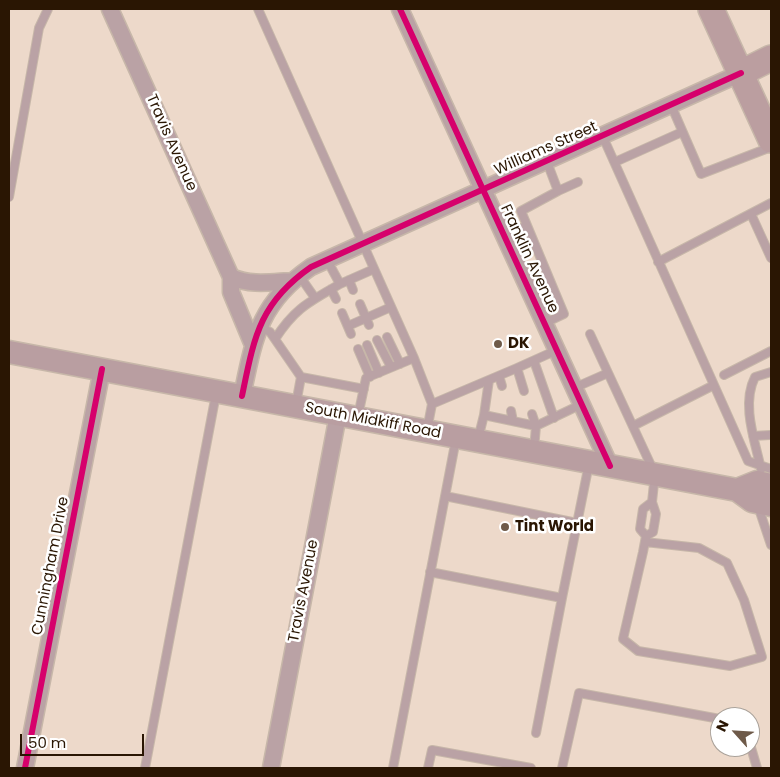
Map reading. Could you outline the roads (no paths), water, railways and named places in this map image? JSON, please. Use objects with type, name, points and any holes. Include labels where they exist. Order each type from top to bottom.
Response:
[{"type":"main road","points":[[711,9],[741,73],[761,92],[771,140]]},
{"type":"main road","name":"Williams Street","points":[[741,73],[771,58]]},
{"type":"main road","name":"South Midkiff Road","points":[[9,352],[737,490],[757,482],[766,485]]},
{"type":"street","name":"Travis Avenue","points":[[110,9],[231,277],[231,292],[252,345]]},
{"type":"street","name":"Franklin Avenue","points":[[400,9],[582,404],[600,464]]},
{"type":"street","name":"Williams Street","points":[[262,320],[280,292],[296,278],[327,260],[603,137],[741,73]]},
{"type":"street","points":[[231,277],[254,284],[296,278]]},
{"type":"street","points":[[242,396],[252,345],[262,320]]},
{"type":"street","name":"Cunningham Drive","points":[[25,768],[102,369]]},
{"type":"street","name":"Travis Avenue","points":[[271,768],[348,417]]},
{"type":"lane","points":[[9,197],[39,28],[48,9]]},
{"type":"lane","points":[[258,9],[414,358],[432,404],[427,431]]},
{"type":"lane","points":[[671,105],[701,174],[771,147]]},
{"type":"lane","points":[[615,162],[682,132]]},
{"type":"lane","points":[[603,137],[748,461],[766,485]]},
{"type":"lane","points":[[547,162],[558,191]]},
{"type":"lane","points":[[545,323],[564,314],[521,211],[578,182]]},
{"type":"lane","points":[[658,262],[771,203]]},
{"type":"lane","points":[[751,214],[771,258]]},
{"type":"lane","points":[[504,235],[526,226]]},
{"type":"lane","points":[[327,260],[340,284]]},
{"type":"lane","points":[[275,339],[288,320],[302,305],[340,284],[374,269]]},
{"type":"lane","points":[[296,278],[315,298]]},
{"type":"lane","points":[[349,280],[353,290]]},
{"type":"lane","points":[[331,289],[336,299]]},
{"type":"lane","points":[[360,304],[368,321]]},
{"type":"lane","points":[[342,313],[350,330],[357,322],[368,321],[391,307]]},
{"type":"lane","points":[[262,320],[301,377],[364,389]]},
{"type":"lane","points":[[357,322],[360,330]]},
{"type":"lane","points":[[590,334],[655,474],[652,502],[656,514],[653,532],[645,539],[623,639],[638,651],[730,666],[762,657],[744,600],[727,564],[699,548],[645,539]]},
{"type":"lane","points":[[387,336],[400,364]]},
{"type":"lane","points":[[377,340],[391,367]]},
{"type":"lane","points":[[367,345],[379,373]]},
{"type":"lane","points":[[358,349],[370,376]]},
{"type":"lane","points":[[432,404],[557,350]]},
{"type":"lane","points":[[724,375],[771,351]]},
{"type":"lane","points":[[348,417],[364,389],[366,378],[414,358]]},
{"type":"lane","points":[[534,361],[554,418]]},
{"type":"lane","points":[[517,368],[524,390]]},
{"type":"lane","points":[[771,372],[755,377],[750,386],[751,429],[766,485],[771,545]]},
{"type":"lane","points":[[574,388],[608,373]]},
{"type":"lane","points":[[499,376],[502,386]]},
{"type":"lane","points":[[295,406],[301,377]]},
{"type":"lane","points":[[478,441],[489,380]]},
{"type":"lane","points":[[633,426],[714,385]]},
{"type":"lane","points":[[145,768],[217,391]]},
{"type":"lane","points":[[484,414],[536,426],[582,404]]},
{"type":"lane","points":[[511,411],[514,421]]},
{"type":"lane","points":[[532,414],[536,426],[534,452]]},
{"type":"lane","points":[[753,436],[770,435]]},
{"type":"lane","points":[[393,768],[456,437]]},
{"type":"lane","points":[[536,734],[578,523],[600,464]]},
{"type":"lane","points":[[445,496],[578,523]]},
{"type":"lane","points":[[645,539],[640,529],[643,509],[652,502]]},
{"type":"lane","points":[[430,572],[562,598]]},
{"type":"lane","points":[[562,768],[578,693],[710,717]]},
{"type":"lane","points":[[428,768],[432,750],[531,768]]},
{"type":"place","name":"DK","points":[[498,344]]},
{"type":"place","name":"Tint World","points":[[505,527]]}]
